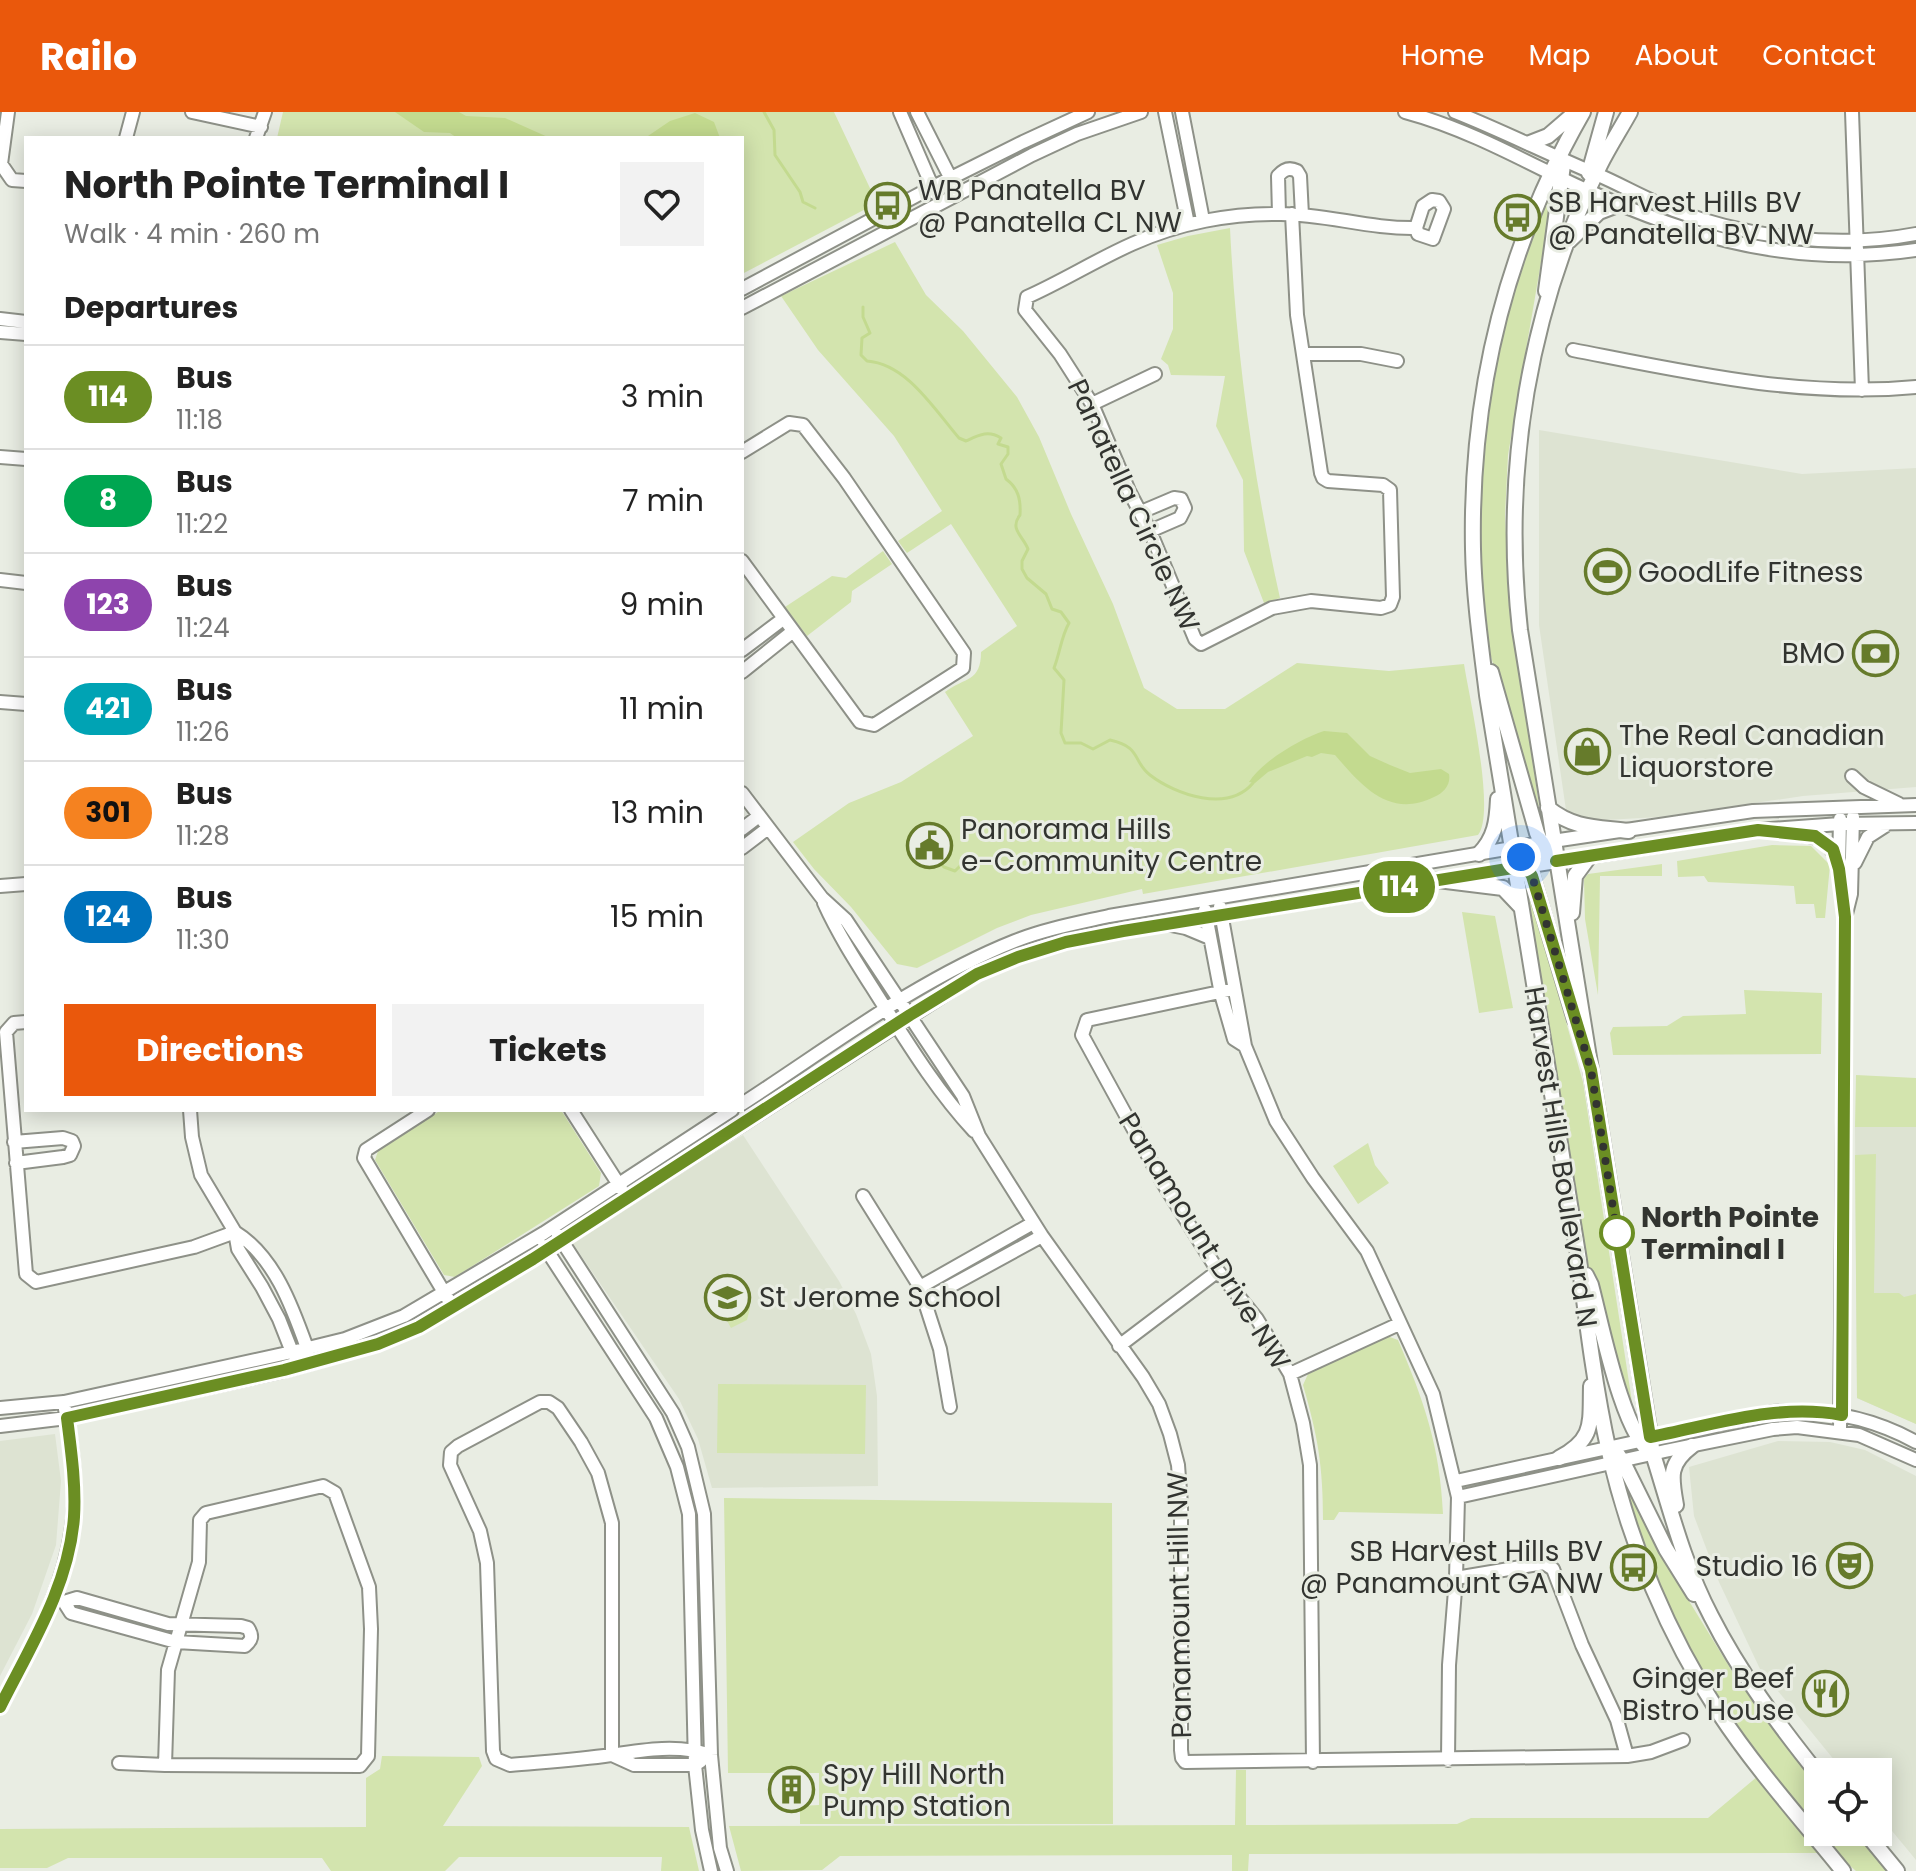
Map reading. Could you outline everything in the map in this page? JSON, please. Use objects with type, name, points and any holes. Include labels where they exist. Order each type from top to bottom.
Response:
[{"type":"main road","points":[[1530,143],[1548,136],[1576,112]]},
{"type":"main road","points":[[1544,311],[1556,176],[1563,165],[1558,157],[1583,112]]},
{"type":"main road","points":[[1556,861],[1546,854],[1548,808],[1520,630],[1513,535],[1514,495],[1524,403],[1544,311],[1566,244],[1589,190],[1606,112]]},
{"type":"main road","points":[[1593,173],[1630,112]]},
{"type":"main road","name":"Harvest Hills Boulevard N","points":[[1556,176],[1501,301],[1480,403],[1473,495],[1473,551],[1479,634],[1499,771],[1512,849],[1521,866],[1522,909],[1579,1260],[1591,1353],[1608,1448],[1618,1463],[1651,1581],[1666,1617],[1695,1675],[1721,1715],[1755,1763],[1843,1871]]},
{"type":"main road","points":[[1566,244],[1599,212],[1620,204]]},
{"type":"main road","points":[[1479,634],[1547,842]]},
{"type":"main road","points":[[1479,854],[1488,845],[1495,830],[1499,771]]},
{"type":"main road","points":[[1548,808],[1577,825],[1629,831]]},
{"type":"main road","points":[[1575,973],[1573,887],[1578,870],[1589,857]]},
{"type":"main road","name":"Harvest Hills Boulevard N","points":[[1556,861],[1591,1070],[1644,1439]]},
{"type":"main road","points":[[1521,866],[1532,876],[1591,1070]]},
{"type":"main road","points":[[1438,880],[1503,888],[1522,909]]},
{"type":"main road","points":[[1579,1260],[1591,1285],[1629,1422],[1644,1439],[1645,1449],[1653,1454],[1683,1549],[1710,1615]]},
{"type":"main road","points":[[1559,1458],[1579,1447],[1586,1436],[1590,1419],[1591,1353]]},
{"type":"main road","points":[[1683,1549],[1673,1472],[1676,1460],[1692,1446]]},
{"type":"main road","points":[[1618,1463],[1666,1549],[1754,1690],[1806,1758]]},
{"type":"main road","points":[[1876,1846],[1897,1871]]},
{"type":"main road","points":[[1828,1853],[1850,1871]]},
{"type":"street","points":[[8,112],[1,164],[12,180],[24,181]]},
{"type":"street","points":[[127,136],[133,112]]},
{"type":"street","points":[[192,112],[259,134],[264,112]]},
{"type":"street","points":[[900,112],[940,202]]},
{"type":"street","points":[[917,112],[958,193]]},
{"type":"street","points":[[744,288],[950,178],[1088,112]]},
{"type":"street","points":[[744,307],[940,202],[1077,134],[1141,112]]},
{"type":"street","points":[[1165,112],[1188,224]]},
{"type":"street","points":[[1182,112],[1203,220]]},
{"type":"street","points":[[1405,112],[1469,134],[1620,204],[1719,241],[1768,250],[1858,256],[1916,250]]},
{"type":"street","points":[[1455,112],[1674,210],[1718,224],[1769,234],[1857,240],[1916,234]]},
{"type":"street","points":[[1852,112],[1862,390]]},
{"type":"street","points":[[1291,214],[1416,228]]},
{"type":"street","name":"Panatella Circle NW","points":[[1291,214],[1297,315],[1323,478],[1328,481],[1383,485],[1390,490],[1393,597],[1390,605],[1381,608],[1311,601],[1272,608],[1201,644],[1195,639],[1092,404],[1060,354],[1025,310],[1027,297],[1133,243],[1203,220],[1291,214]]},
{"type":"street","points":[[0,319],[24,322]]},
{"type":"street","points":[[0,332],[24,334]]},
{"type":"street","points":[[1573,350],[1718,378],[1791,387],[1862,390],[1916,387]]},
{"type":"street","points":[[1303,354],[1361,354],[1397,361]]},
{"type":"street","points":[[1092,404],[1155,374]]},
{"type":"street","points":[[744,451],[789,423],[803,425],[844,478],[964,653],[963,668],[874,725],[860,722],[744,564]]},
{"type":"street","points":[[0,457],[24,459]]},
{"type":"street","points":[[1141,512],[1174,498],[1183,503],[1185,508],[1180,518],[1150,531]]},
{"type":"street","points":[[0,580],[24,583]]},
{"type":"street","points":[[744,648],[783,619]]},
{"type":"street","points":[[744,670],[792,632]]},
{"type":"street","points":[[0,702],[24,704]]},
{"type":"street","points":[[1852,776],[1864,787],[1902,806]]},
{"type":"street","name":"Panamount Hill NW","points":[[744,796],[822,898],[846,920],[901,1000],[963,1096],[979,1136],[1033,1223],[1159,1404],[1178,1465],[1181,1504],[1182,1758],[1190,1763],[1313,1762]]},
{"type":"street","points":[[744,1103],[901,1000],[961,966],[1016,940],[1061,926],[1547,842],[1753,811],[1916,805]]},
{"type":"street","points":[[1840,1431],[1845,917],[1851,894],[1846,869],[1846,807]]},
{"type":"street","points":[[744,827],[759,816]]},
{"type":"street","points":[[0,1426],[67,1418],[304,1365],[378,1344],[419,1327],[454,1309],[910,1015],[977,974],[1018,957],[1066,942],[1221,914],[1758,830],[1916,823]]},
{"type":"street","points":[[1846,869],[1868,837],[1890,824]]},
{"type":"street","points":[[744,846],[768,828]]},
{"type":"street","points":[[1758,830],[1815,836],[1833,849],[1846,869]]},
{"type":"street","points":[[0,886],[24,884]]},
{"type":"street","name":"Panamount Hill NW","points":[[822,898],[835,927],[896,1025],[947,1102],[979,1136]]},
{"type":"street","points":[[1218,898],[1245,1046],[1276,1121],[1367,1251],[1433,1394],[1458,1497],[1449,1665],[1448,1760]]},
{"type":"street","points":[[1203,901],[1221,994],[1234,1039],[1245,1046]]},
{"type":"street","points":[[1164,924],[1186,928],[1210,938]]},
{"type":"street","name":"Panamount Drive NW","points":[[1234,989],[1087,1020],[1082,1035],[1163,1183],[1218,1271],[1257,1319],[1290,1374],[1310,1465],[1313,1762]]},
{"type":"street","points":[[24,1022],[14,1023],[6,1032],[26,1274],[36,1282],[194,1247],[235,1232]]},
{"type":"street","points":[[190,1112],[192,1137],[201,1175],[235,1232],[238,1249],[279,1319],[292,1352],[304,1365]]},
{"type":"street","points":[[425,1112],[366,1150],[364,1158],[454,1309]]},
{"type":"street","points":[[572,1112],[627,1198]]},
{"type":"street","points":[[0,1408],[64,1402],[292,1352],[345,1339],[404,1316],[538,1237],[729,1112]]},
{"type":"street","points":[[712,1123],[721,1138]]},
{"type":"street","points":[[14,1142],[63,1138],[72,1141],[74,1146],[70,1155],[16,1163]]},
{"type":"street","points":[[863,1196],[920,1287],[940,1349],[950,1407]]},
{"type":"street","points":[[920,1287],[1033,1223]]},
{"type":"street","points":[[552,1228],[673,1413],[688,1447],[704,1514],[711,1755],[720,1848],[727,1871]]},
{"type":"street","points":[[235,1232],[252,1243],[295,1312],[307,1348],[304,1365]]},
{"type":"street","points":[[925,1300],[1042,1236]]},
{"type":"street","points":[[538,1237],[656,1418],[677,1467],[689,1514],[694,1750],[702,1830],[711,1871]]},
{"type":"street","points":[[1119,1346],[1218,1271]]},
{"type":"street","points":[[1290,1374],[1399,1324]]},
{"type":"street","points":[[0,1707],[59,1600],[74,1517],[73,1461],[64,1402]]},
{"type":"street","points":[[612,1755],[612,1523],[598,1473],[581,1442],[558,1408],[549,1402],[540,1402],[451,1452],[450,1465],[480,1531],[487,1563],[493,1751],[496,1759],[510,1765],[612,1755],[633,1750],[694,1750],[711,1755]]},
{"type":"street","points":[[1456,1481],[1773,1412],[1796,1410],[1842,1415],[1916,1442]]},
{"type":"street","points":[[1458,1497],[1773,1429],[1797,1427],[1859,1435],[1916,1460]]},
{"type":"street","points":[[119,1763],[165,1765],[360,1766],[368,1756],[369,1587],[335,1493],[329,1488],[323,1486],[206,1513],[200,1520],[199,1562],[168,1670],[165,1765]]},
{"type":"street","points":[[1456,1578],[1544,1563],[1553,1569],[1582,1645],[1617,1720],[1627,1756]]},
{"type":"street","points":[[77,1598],[168,1624],[248,1628],[252,1634],[251,1641],[245,1646],[176,1642],[71,1613],[59,1600],[77,1598]]},
{"type":"street","points":[[1313,1762],[1627,1756],[1651,1752],[1683,1740]]},
{"type":"street","points":[[612,1755],[634,1765],[695,1765],[711,1755]]},
{"type":"shaded area","points":[[283,112],[834,112],[877,203],[744,273],[744,136],[277,136]]},
{"type":"shaded area","points":[[395,112],[459,112],[466,116],[505,118],[546,136],[454,136],[450,133],[424,132]]},
{"type":"shaded area","points":[[695,113],[714,122],[719,136],[648,136],[670,121]]},
{"type":"shaded area","points":[[1546,203],[1551,204],[1508,455],[1505,515],[1509,596],[1539,806],[1535,807],[1485,636],[1476,545],[1478,473],[1495,348],[1523,256]]},
{"type":"shaded area","points":[[1230,228],[1247,414],[1280,598],[1264,603],[1244,551],[1243,480],[1216,426],[1225,376],[1171,375],[1168,365],[1161,359],[1173,329],[1173,293],[1157,245]]},
{"type":"shaded area","points":[[895,242],[926,295],[963,331],[1017,397],[1039,437],[1113,604],[1144,688],[1177,709],[1225,709],[1297,663],[1389,671],[1464,664],[1483,780],[1483,823],[1478,835],[1143,894],[1142,889],[1031,915],[997,928],[917,968],[897,964],[793,842],[849,803],[901,782],[973,736],[945,692],[975,674],[981,652],[1017,626],[951,524],[907,553],[898,541],[942,511],[894,436],[818,350],[781,296]]},
{"type":"shaded area","points":[[1539,430],[1802,474],[1916,468],[1916,787],[1803,796],[1659,817],[1588,821],[1566,810],[1539,625]]},
{"type":"shaded area","points":[[883,551],[892,564],[852,591],[851,602],[807,636],[785,607],[832,576],[846,578]]},
{"type":"shaded area","points":[[1324,731],[1347,733],[1370,756],[1410,773],[1441,769],[1449,774],[1448,785],[1438,795],[1418,803],[1390,802],[1366,788],[1335,755],[1321,753],[1268,772],[1255,783],[1249,782],[1283,751]]},
{"type":"shaded area","points":[[1772,845],[1811,846],[1830,865],[1825,918],[1816,918],[1814,904],[1796,904],[1794,886],[1708,882],[1704,876],[1678,877],[1677,861]]},
{"type":"shaded area","points":[[1662,864],[1662,876],[1600,876],[1598,995],[1585,919],[1584,879],[1588,874]]},
{"type":"shaded area","points":[[1524,894],[1530,894],[1583,1082],[1634,1415],[1631,1415],[1584,1255]]},
{"type":"shaded area","points":[[1462,912],[1495,916],[1513,1008],[1479,1013]]},
{"type":"shaded area","points":[[1744,990],[1822,993],[1821,1054],[1613,1055],[1610,1033],[1613,1027],[1667,1026],[1683,1016],[1746,1014]]},
{"type":"shaded area","points":[[1856,1075],[1916,1078],[1916,1127],[1855,1127]]},
{"type":"shaded area","points":[[438,1112],[562,1112],[601,1173],[599,1186],[455,1277],[444,1275],[375,1160],[378,1151]]},
{"type":"shaded area","points":[[1855,1127],[1916,1127],[1916,1424],[1857,1398]]},
{"type":"shaded area","name":"St Jerome School","points":[[743,1135],[839,1281],[856,1314],[871,1354],[877,1396],[878,1486],[712,1488],[698,1439],[679,1399],[571,1241]]},
{"type":"shaded area","points":[[1368,1143],[1375,1165],[1389,1183],[1358,1204],[1333,1166]]},
{"type":"shaded area","points":[[1876,1154],[1874,1293],[1899,1293],[1904,1297],[1916,1294],[1916,1424],[1857,1398],[1855,1155]]},
{"type":"shaded area","points":[[731,1290],[742,1293],[750,1308],[747,1320],[731,1328],[715,1299]]},
{"type":"shaded area","points":[[1387,1336],[1398,1340],[1423,1404],[1438,1467],[1443,1514],[1339,1512],[1334,1520],[1323,1520],[1319,1452],[1303,1385],[1308,1374]]},
{"type":"shaded area","points":[[718,1384],[866,1385],[865,1454],[717,1453]]},
{"type":"shaded area","points":[[55,1434],[61,1481],[56,1545],[32,1614],[0,1676],[0,1441]]},
{"type":"shaded area","points":[[1778,1441],[1830,1442],[1865,1450],[1916,1476],[1916,1860],[1892,1831],[1892,1758],[1833,1758],[1760,1669],[1719,1582],[1694,1516],[1689,1467]]},
{"type":"shaded area","points":[[1628,1485],[1689,1601],[1735,1676],[1804,1766],[1804,1815],[1720,1708],[1664,1604],[1623,1487]]},
{"type":"shaded area","points":[[724,1498],[1112,1503],[1113,1824],[800,1824],[800,1806],[819,1805],[819,1773],[728,1773]]},
{"type":"shaded area","points":[[382,1756],[479,1757],[482,1766],[443,1826],[689,1827],[699,1871],[661,1871],[662,1857],[459,1857],[445,1871],[331,1871],[322,1858],[68,1858],[47,1868],[0,1868],[0,1829],[366,1827],[366,1778],[380,1769]]},
{"type":"shaded area","points":[[1236,1770],[1246,1770],[1246,1825],[1457,1824],[1471,1818],[1708,1818],[1758,1776],[1804,1834],[1804,1846],[1813,1846],[1819,1853],[1249,1854],[1248,1871],[1232,1871],[1232,1855],[840,1856],[822,1870],[741,1871],[729,1826],[1235,1825]]},
{"type":"shaded area","points":[[1828,1846],[1867,1846],[1888,1871],[1856,1871]]},
{"type":"waterway","points":[[764,112],[774,130],[775,155],[800,192],[803,202],[815,208]]},
{"type":"waterway","points":[[863,307],[863,317],[870,333],[862,338],[861,355],[867,361],[895,370],[907,379],[959,438],[966,441],[979,435],[992,434],[1001,438],[998,444],[1008,447],[1008,454],[1001,464],[1006,479],[1019,499],[1020,515],[1016,528],[1028,549],[1022,569],[1027,578],[1046,594],[1052,609],[1061,612],[1069,623],[1054,668],[1064,680],[1061,733],[1065,743],[1081,743],[1093,749],[1110,740],[1120,743],[1132,750],[1150,775],[1174,789],[1202,798],[1230,797],[1253,783]]},
{"type":"waterway","points":[[935,858],[944,867],[955,871],[963,863]]},
{"type":"bus line","name":"114","points":[[0,1707],[51,1606],[68,1553],[74,1517],[73,1461],[67,1418],[284,1370],[378,1344],[419,1327],[454,1309],[977,974],[1066,942],[1197,918],[1526,866],[1532,876],[1591,1070],[1650,1437],[1773,1412],[1796,1410],[1842,1415],[1845,917],[1839,869],[1833,849],[1815,836],[1758,830],[1556,861]]},
{"type":"place","name":"WB Panatella BV @ Panatella CL NW","points":[[887,206]]},
{"type":"place","name":"SB Harvest Hills BV @ Panatella BV NW","points":[[1517,218]]},
{"type":"place","name":"GoodLife Fitness","points":[[1607,572]]},
{"type":"place","name":"BMO","points":[[1876,653]]},
{"type":"place","name":"The Real Canadian Liquorstore","points":[[1588,751]]},
{"type":"place","name":"Panorama Hills e-Community Centre","points":[[930,845]]},
{"type":"place","name":"North Pointe Terminal I","points":[[1617,1233]]},
{"type":"place","name":"St Jerome School","points":[[728,1297]]},
{"type":"place","name":"Studio 16","points":[[1849,1566]]},
{"type":"place","name":"SB Harvest Hills BV @ Panamount GA NW","points":[[1634,1567]]},
{"type":"place","name":"Ginger Beef Bistro House","points":[[1825,1694]]},
{"type":"place","name":"Spy Hill North Pump Station","points":[[792,1790]]},
{"type":"route","points":[[1521,857],[1532,876],[1591,1070],[1617,1233]]}]
